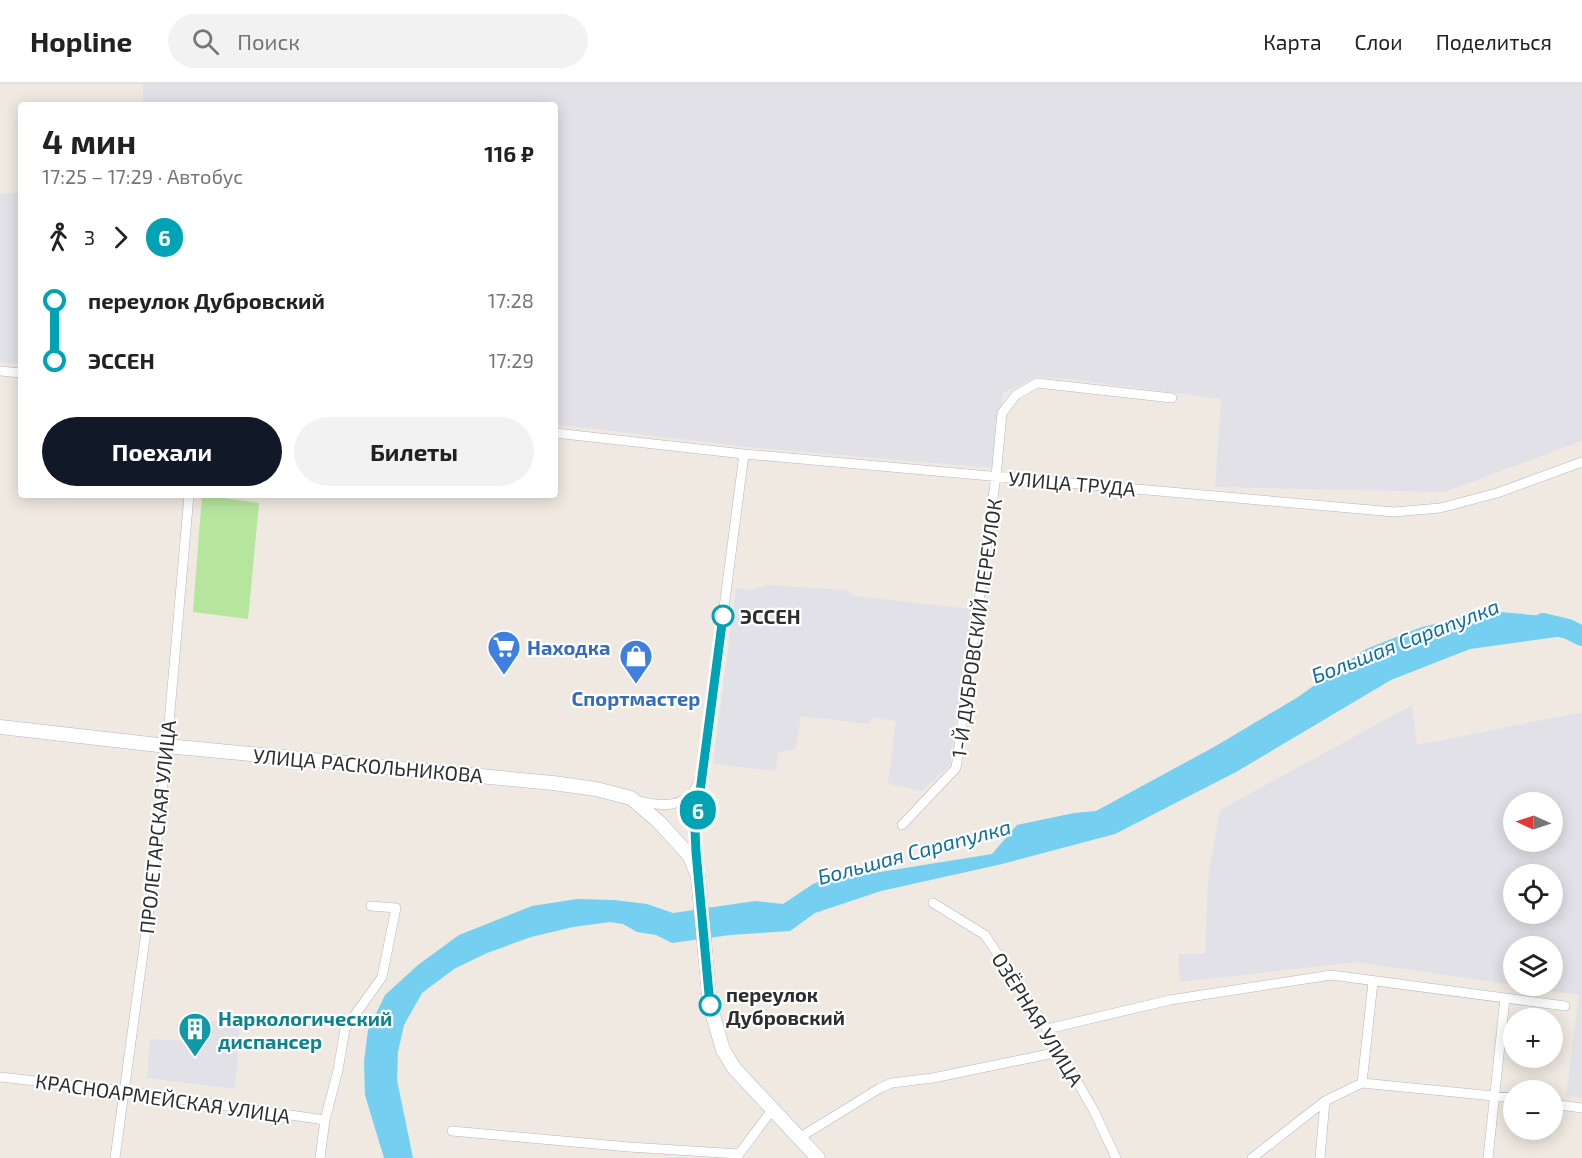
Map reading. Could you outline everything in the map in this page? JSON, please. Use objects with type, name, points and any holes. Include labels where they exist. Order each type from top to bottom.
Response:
[{"type":"main road","name":"УЛИЦА РАСКОЛЬНИКОВА","points":[[0,727],[596,789],[631,798],[673,836],[688,855],[699,882]]},
{"type":"main road","points":[[699,882],[710,1005],[723,1050],[734,1068],[818,1158]]},
{"type":"street","points":[[0,371],[18,373]]},
{"type":"street","name":"1-Й ДУБРОВСКИЙ ПЕРЕУЛОК","points":[[902,825],[957,768],[996,476],[1002,413],[1017,395],[1037,383],[1172,398]]},
{"type":"street","name":"УЛИЦА ТРУДА","points":[[558,433],[744,454],[1394,512],[1440,508],[1497,493],[1582,462]]},
{"type":"street","points":[[699,882],[695,830],[744,454]]},
{"type":"street","name":"ПРОЛЕТАРСКАЯ УЛИЦА","points":[[115,1158],[152,888],[189,498]]},
{"type":"street","points":[[631,798],[657,806],[676,803],[686,798],[697,786],[703,772]]},
{"type":"street","name":"ОЗЁРНАЯ УЛИЦА","points":[[933,903],[985,935],[1047,1029],[1094,1111],[1116,1158]]},
{"type":"street","points":[[320,1158],[325,1120],[338,1070],[345,1029],[382,977],[396,908],[371,906]]},
{"type":"street","points":[[1047,1029],[1170,1000],[1331,975],[1565,1006]]},
{"type":"street","points":[[1362,1083],[1373,982]]},
{"type":"street","points":[[1488,1158],[1505,998]]},
{"type":"street","points":[[800,1138],[880,1088],[892,1083],[933,1078],[1059,1052]]},
{"type":"street","name":"КРАСНОАРМЕЙСКАЯ УЛИЦА","points":[[0,1077],[124,1091],[325,1120]]},
{"type":"street","points":[[1252,1158],[1325,1101],[1362,1083],[1503,1097]]},
{"type":"street","points":[[1320,1158],[1325,1101]]},
{"type":"street","points":[[1563,1105],[1582,1108]]},
{"type":"street","points":[[452,1131],[739,1156],[772,1110]]},
{"type":"street","points":[[627,1158],[629,1147]]},
{"type":"shaded area","points":[[143,84],[1582,84],[1582,441],[1444,492],[1215,487],[1221,399],[1069,379],[1036,377],[1003,393],[994,468],[747,447],[558,424],[558,102],[143,102]]},
{"type":"shaded area","points":[[18,193],[18,364],[0,362],[0,194]]},
{"type":"shaded area","points":[[767,585],[846,590],[855,596],[972,609],[950,765],[922,791],[888,784],[896,721],[872,717],[869,724],[801,716],[795,749],[778,752],[776,771],[713,764],[736,588],[751,590]]},
{"type":"shaded area","points":[[1412,705],[1417,745],[1582,712],[1582,1098],[1566,1096],[1579,995],[1563,993],[1563,936],[1503,936],[1503,984],[1357,962],[1180,982],[1178,954],[1205,954],[1208,879],[1220,810]]},
{"type":"shaded area","points":[[205,1020],[240,1024],[235,1089],[147,1078],[150,1039],[203,1042]]},
{"type":"green space","points":[[202,498],[223,498],[259,503],[248,619],[193,612]]},
{"type":"water","points":[[1490,611],[1544,616],[1569,626],[1564,636],[1470,649],[1391,680],[1236,772],[1115,834],[1002,864],[881,891],[815,913],[790,931],[730,935],[672,943],[656,935],[637,932],[623,924],[610,922],[573,927],[531,937],[487,953],[454,969],[422,993],[404,1025],[398,1052],[397,1080],[413,1158],[384,1158],[365,1095],[364,1062],[368,1030],[385,995],[418,965],[459,935],[532,906],[577,899],[647,904],[673,913],[755,901],[783,904],[823,880],[992,854],[1017,825],[1074,813],[1096,811],[1214,747],[1298,697],[1366,649],[1422,627]]},
{"type":"waterway","name":"Большая Сарапулка","points":[[1543,623],[1568,629],[1582,636]]},
{"type":"bus line","name":"6","points":[[710,1005],[695,830],[723,616]]},
{"type":"place","name":"ЭССЕН","points":[[723,616]]},
{"type":"place","name":"Находка","points":[[504,676]]},
{"type":"place","name":"Спортмастер","points":[[636,685]]},
{"type":"place","name":"переулок Дубровский","points":[[710,1005]]},
{"type":"place","name":"Наркологический диспансер","points":[[195,1058]]}]
